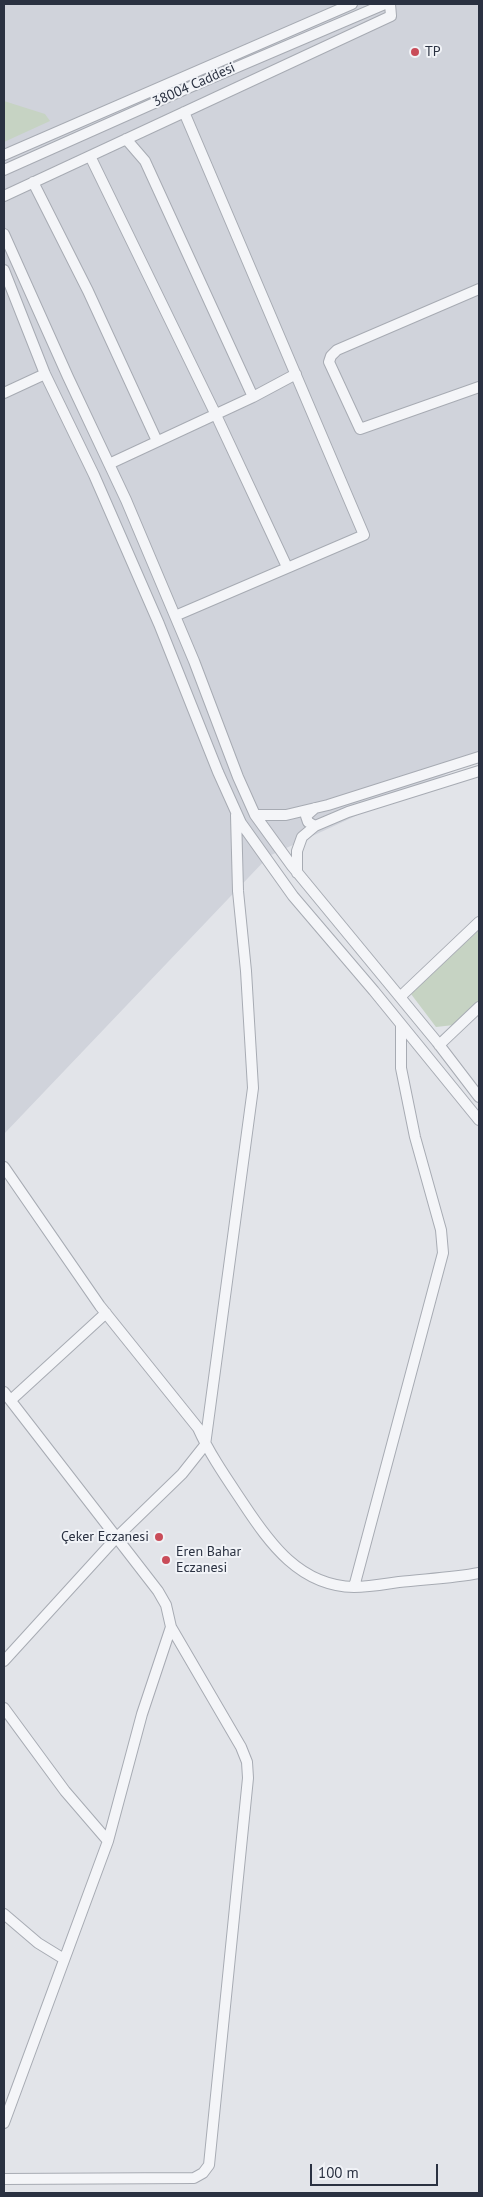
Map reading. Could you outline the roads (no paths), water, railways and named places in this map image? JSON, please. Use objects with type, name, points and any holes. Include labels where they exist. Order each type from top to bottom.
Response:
[{"type":"street","name":"38004 Caddesi","points":[[4,155],[352,4]]},
{"type":"street","name":"38004 Caddesi","points":[[9,168],[188,88],[385,4]]},
{"type":"street","points":[[4,196],[391,16],[390,4]]},
{"type":"street","points":[[184,76],[188,88]]},
{"type":"street","points":[[176,616],[364,535],[184,112]]},
{"type":"street","points":[[126,139],[145,161],[253,397]]},
{"type":"street","points":[[90,156],[216,415],[287,567]]},
{"type":"street","points":[[4,177],[9,168]]},
{"type":"street","points":[[33,182],[88,291],[157,441]]},
{"type":"street","points":[[4,234],[176,616],[238,777],[255,815],[297,873],[439,1044],[479,1097]]},
{"type":"street","points":[[4,270],[45,374],[94,475],[159,624],[218,772],[242,823],[293,896],[479,1120]]},
{"type":"street","points":[[479,289],[338,350],[331,356],[329,362],[360,429],[479,387]]},
{"type":"street","points":[[4,393],[45,374]]},
{"type":"street","points":[[109,464],[216,415],[296,374]]},
{"type":"street","points":[[255,815],[286,816],[479,757]]},
{"type":"street","points":[[297,873],[296,857],[302,837],[315,826],[348,812],[476,772],[479,782]]},
{"type":"street","points":[[315,826],[308,822],[306,816],[316,808]]},
{"type":"street","points":[[4,1661],[117,1537],[182,1474],[206,1445],[253,1088],[246,971],[238,891],[236,812]]},
{"type":"street","points":[[400,997],[479,922]]},
{"type":"street","points":[[439,1044],[479,1007]]},
{"type":"street","points":[[354,1587],[443,1253],[441,1230],[415,1137],[401,1068],[401,1025]]},
{"type":"street","points":[[4,1167],[106,1313],[198,1428],[206,1445],[264,1536],[295,1566],[315,1579],[331,1585],[354,1587],[479,1573]]},
{"type":"street","points":[[11,1400],[106,1313]]},
{"type":"street","points":[[4,1392],[158,1590],[166,1605],[170,1627],[241,1747],[247,1762],[248,1778],[209,2165],[203,2173],[194,2178],[4,2179]]},
{"type":"street","points":[[4,2123],[108,1841],[142,1714],[170,1627]]},
{"type":"street","points":[[4,1708],[65,1791],[108,1841]]},
{"type":"street","points":[[4,1914],[38,1943],[64,1959]]},
{"type":"place","name":"TP","points":[[415,52]]},
{"type":"place","name":"Çeker Eczanesi","points":[[159,1537]]},
{"type":"place","name":"Eren Bahar Eczanesi","points":[[166,1560]]}]
